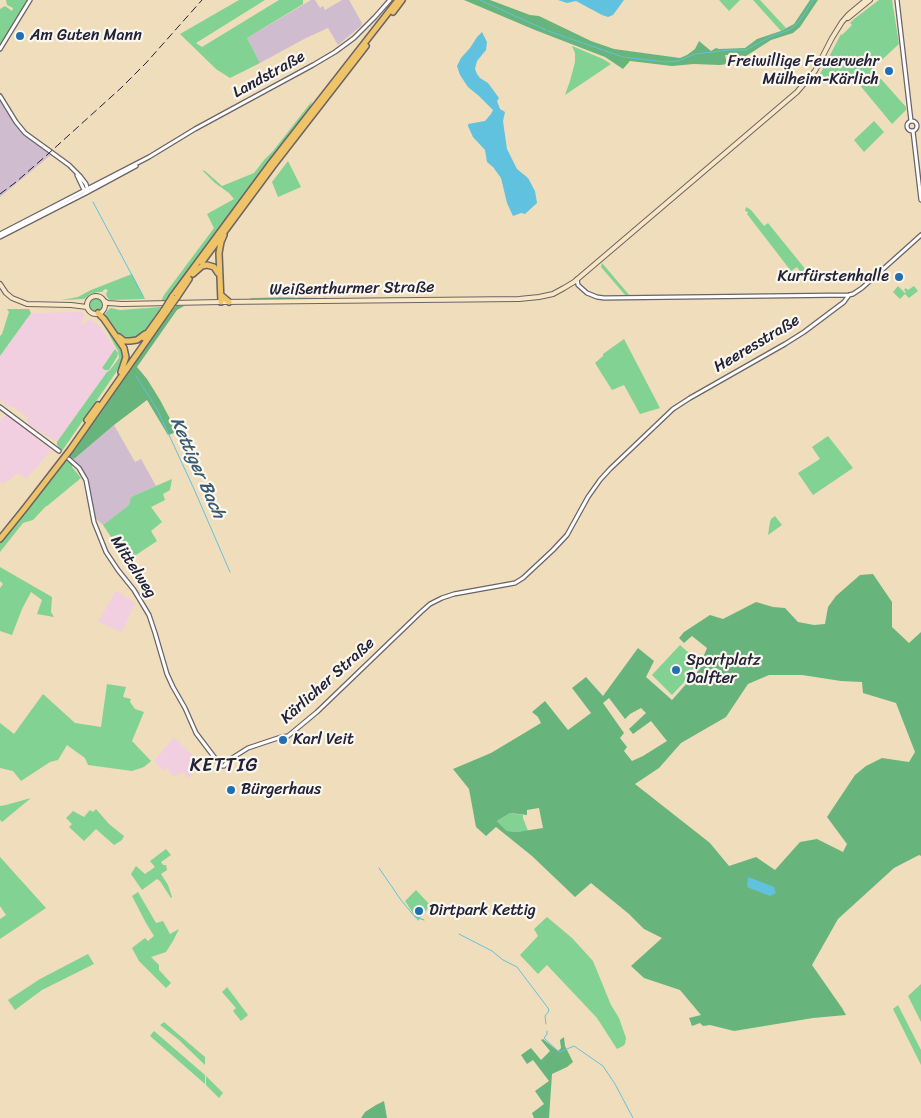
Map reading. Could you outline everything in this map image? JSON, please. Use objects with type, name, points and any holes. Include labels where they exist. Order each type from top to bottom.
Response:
[{"type":"highway","points":[[0,534],[24,507],[86,428],[174,297],[265,171],[398,0]]},
{"type":"highway","points":[[174,297],[402,0]]},
{"type":"highway","points":[[219,302],[221,294],[220,250],[222,239],[228,226]]},
{"type":"highway","points":[[193,274],[204,266],[211,266],[216,269],[219,302]]},
{"type":"highway","points":[[221,294],[229,302]]},
{"type":"highway","points":[[102,310],[115,333],[122,340],[134,341],[149,331]]},
{"type":"highway","points":[[102,310],[104,319],[124,348],[126,357],[121,372]]},
{"type":"highway","points":[[0,539],[166,310]]},
{"type":"main road","points":[[839,27],[866,0]]},
{"type":"main road","points":[[839,27],[870,0]]},
{"type":"main road","name":"Weißenthurmer Straße","points":[[104,301],[122,304],[529,299],[553,294],[577,279],[802,87],[818,67],[839,27]]},
{"type":"main road","points":[[0,284],[9,295],[23,304],[87,307]]},
{"type":"main road","points":[[71,305],[84,303],[90,297],[95,296],[100,297],[104,301],[102,310],[91,312],[87,307],[87,301]]},
{"type":"main road","name":"Weißenthurmer Straße","points":[[102,310],[122,304]]},
{"type":"street","points":[[0,49],[30,0]]},
{"type":"street","name":"Landstraße","points":[[149,157],[195,129],[328,56],[357,35],[390,0]]},
{"type":"street","points":[[896,0],[912,121],[917,126],[912,131]]},
{"type":"street","points":[[0,96],[24,133],[66,162],[85,183],[87,191]]},
{"type":"street","points":[[912,121],[908,122],[907,127],[909,131],[912,131]]},
{"type":"street","points":[[912,131],[921,200]]},
{"type":"street","points":[[87,191],[149,157]]},
{"type":"street","points":[[0,236],[130,169],[149,157]]},
{"type":"street","points":[[76,172],[87,191]]},
{"type":"street","points":[[85,183],[99,183]]},
{"type":"street","name":"Heeresstraße","points":[[387,645],[430,604],[442,598],[515,583],[523,578],[560,543],[605,475],[673,409],[804,332],[838,307],[849,295],[862,288],[921,235]]},
{"type":"street","points":[[577,279],[577,284],[585,291],[594,296],[604,298],[849,295]]},
{"type":"street","points":[[577,279],[585,291]]},
{"type":"street","points":[[567,287],[580,287]]},
{"type":"street","points":[[0,407],[59,451]]},
{"type":"street","name":"Mittelweg","points":[[69,459],[77,466],[86,480],[94,522],[106,552],[134,590],[149,615],[167,674],[175,692],[186,708],[196,733],[221,766],[224,766]]},
{"type":"street","name":"Kärlicher Straße","points":[[224,766],[229,760],[248,748],[288,736],[318,712],[387,645]]},
{"type":"shaded area","points":[[311,0],[315,0],[320,8],[323,6],[325,10],[342,0],[349,0],[362,23],[361,26],[338,45],[328,28],[260,63],[247,38]]},
{"type":"shaded area","points":[[0,101],[23,133],[52,154],[0,197]]},
{"type":"shaded area","points":[[81,312],[85,315],[81,323],[83,325],[86,321],[91,320],[100,326],[115,349],[102,367],[105,370],[109,370],[57,442],[31,426],[26,416],[0,400],[0,356],[31,313]]},
{"type":"shaded area","points":[[7,415],[51,450],[26,479],[18,473],[3,484],[0,482],[0,419]]},
{"type":"shaded area","points":[[114,425],[135,462],[141,459],[156,486],[131,497],[129,505],[103,525],[95,518],[88,479],[74,459]]},
{"type":"shaded area","points":[[116,590],[135,603],[122,632],[98,622]]},
{"type":"shaded area","points":[[174,737],[193,756],[191,757],[190,764],[192,776],[186,778],[184,772],[173,776],[167,768],[163,771],[154,761]]},
{"type":"green space","points":[[6,0],[28,0],[0,45],[0,9],[5,6],[12,11],[13,8],[7,5]]},
{"type":"green space","points":[[239,0],[265,0],[196,43],[202,47],[279,0],[303,0],[303,4],[247,38],[260,63],[230,78],[216,69],[180,34]]},
{"type":"green space","points":[[464,0],[490,0],[530,15],[539,16],[591,41],[614,49],[680,58],[695,49],[699,41],[711,51],[716,48],[745,48],[757,39],[781,31],[794,24],[810,0],[818,0],[800,27],[793,33],[771,40],[746,56],[725,55],[727,64],[672,66],[630,61],[623,69],[605,57]]},
{"type":"green space","points":[[719,0],[740,0],[729,11]]},
{"type":"green space","points":[[753,0],[760,0],[786,28],[781,31]]},
{"type":"green space","points":[[879,0],[892,0],[899,44],[872,69],[906,107],[906,110],[892,124],[858,83],[818,78],[841,34],[852,25],[850,23],[854,19]]},
{"type":"green space","points":[[572,46],[611,64],[565,95],[575,62],[575,53]]},
{"type":"green space","points":[[312,101],[310,107],[176,287],[162,302],[164,295],[214,228],[207,214],[234,199],[202,170],[222,186],[254,173]]},
{"type":"green space","points":[[874,121],[884,132],[864,152],[854,140]]},
{"type":"green space","points":[[288,161],[301,187],[278,197],[272,182]]},
{"type":"green space","points":[[746,207],[751,210],[764,226],[768,223],[806,270],[801,273],[797,267],[791,271],[747,214],[748,212],[745,211]]},
{"type":"green space","points":[[602,263],[630,296],[626,296],[601,267]]},
{"type":"green space","points":[[132,274],[145,299],[110,300],[106,294],[108,290],[105,289],[102,292],[90,294],[84,299],[61,300],[78,297]]},
{"type":"green space","points":[[898,286],[905,293],[904,290],[906,288],[908,290],[914,286],[918,291],[909,298],[905,294],[900,299],[893,292]]},
{"type":"green space","points":[[96,296],[102,298],[104,304],[102,310],[96,312],[90,310],[88,304],[90,298]]},
{"type":"green space","points":[[326,297],[324,300],[253,301],[250,298]]},
{"type":"green space","points":[[176,306],[184,306],[177,310],[137,367],[160,400],[177,432],[168,435],[147,400],[74,459],[68,456],[148,343]]},
{"type":"green space","points":[[161,307],[139,338],[126,340],[117,334],[105,314],[111,308],[120,310]]},
{"type":"green space","points":[[7,309],[29,309],[31,313],[0,356],[0,336],[9,312]]},
{"type":"green space","points":[[101,317],[122,346],[124,356],[121,365],[62,451],[57,442],[119,358],[118,351]]},
{"type":"green space","points":[[624,339],[660,408],[640,414],[624,385],[612,390],[595,363],[603,354]]},
{"type":"green space","points":[[115,349],[118,353],[117,357],[109,370],[105,370],[102,368]]},
{"type":"green space","points":[[828,436],[853,468],[813,495],[798,473],[820,459],[812,447]]},
{"type":"green space","points":[[67,458],[81,478],[46,506],[33,520],[23,523],[0,552],[0,541],[27,510]]},
{"type":"green space","points":[[172,479],[170,490],[163,494],[165,500],[151,507],[162,522],[151,531],[157,541],[127,561],[103,525],[129,505],[131,497]]},
{"type":"green space","points":[[775,516],[782,525],[768,535],[771,519]]},
{"type":"green space","points":[[0,567],[52,597],[51,612],[54,617],[37,614],[42,600],[31,592],[12,635],[0,631],[0,588],[3,584],[0,581]]},
{"type":"green space","points":[[873,574],[892,602],[892,627],[909,643],[921,632],[921,856],[919,855],[894,868],[838,919],[812,965],[846,1015],[813,1018],[734,1031],[710,1025],[703,1026],[700,1023],[692,1026],[689,1018],[701,1015],[680,990],[644,978],[631,966],[662,938],[644,929],[591,883],[575,897],[532,856],[496,827],[486,836],[476,827],[469,789],[453,769],[491,753],[541,723],[532,712],[545,701],[568,730],[591,713],[572,688],[586,677],[603,696],[638,648],[654,661],[646,677],[672,700],[703,665],[702,660],[707,648],[692,636],[684,643],[679,638],[684,632],[710,615],[723,619],[756,602],[785,608],[798,622],[814,625],[825,624],[828,607],[836,596],[860,575]],"holes":[[[769,675],[802,675],[862,682],[863,693],[896,703],[915,752],[909,762],[882,758],[866,766],[855,775],[827,817],[847,844],[843,852],[817,839],[800,842],[775,870],[756,857],[729,866],[710,843],[635,784],[659,768],[681,743],[726,717],[748,684]],[[609,698],[625,719],[641,708],[646,713],[629,729],[633,734],[651,721],[667,741],[632,761],[624,751],[627,747],[620,738],[624,733],[603,703]],[[539,808],[543,828],[517,832],[507,831],[497,821],[510,813],[527,815],[527,810]]]},
{"type":"green space","name":"Sportplatz Dalfter","points":[[680,645],[701,664],[672,695],[652,675]]},
{"type":"green space","points":[[107,684],[126,687],[123,697],[131,699],[130,702],[135,709],[144,712],[132,741],[151,761],[144,767],[132,771],[88,765],[85,758],[67,745],[58,760],[50,762],[21,781],[13,771],[0,768],[0,723],[14,734],[43,694],[75,723],[101,727]]},
{"type":"green space","points":[[31,798],[2,822],[0,820],[0,806]]},
{"type":"green space","points":[[96,809],[109,824],[124,836],[122,840],[114,845],[96,829],[84,841],[69,827],[72,824],[66,818],[73,811],[84,817],[90,810],[93,812]]},
{"type":"green space","points":[[510,813],[523,815],[528,831],[507,831],[497,821]]},
{"type":"green space","points":[[166,849],[171,855],[161,862],[163,865],[166,865],[167,870],[161,874],[168,885],[171,898],[157,879],[142,890],[131,874],[136,866],[145,874],[155,867],[150,861]]},
{"type":"green space","points":[[0,857],[46,908],[0,939],[0,919],[6,915],[0,906]]},
{"type":"green space","name":"Dirtpark Kettig","points":[[416,890],[430,905],[418,921],[405,901]]},
{"type":"green space","points":[[138,892],[156,923],[163,921],[170,934],[179,929],[166,952],[151,957],[159,965],[159,970],[171,983],[166,988],[139,961],[132,948],[145,938],[148,941],[154,936],[132,896]]},
{"type":"green space","points":[[547,917],[572,938],[593,961],[611,1005],[619,1018],[626,1038],[623,1046],[617,1049],[597,1018],[547,965],[538,974],[520,955],[538,936],[534,929]]},
{"type":"green space","points":[[88,954],[94,964],[42,990],[15,1010],[8,1000],[40,979]]},
{"type":"green space","points":[[921,984],[921,1022],[908,996]]},
{"type":"green space","points":[[227,987],[248,1015],[241,1021],[233,1011],[236,1008],[222,992]]},
{"type":"green space","points":[[898,1005],[921,1050],[921,1065],[893,1009]]},
{"type":"green space","points":[[164,1022],[205,1057],[205,1065],[160,1025]]},
{"type":"green space","points":[[154,1031],[205,1075],[205,1084],[150,1036]]},
{"type":"green space","points":[[564,1037],[565,1046],[573,1062],[552,1074],[549,1118],[534,1118],[532,1113],[544,1104],[535,1091],[549,1081],[533,1060],[527,1064],[521,1055],[531,1048],[541,1060],[550,1051],[541,1040],[543,1039],[558,1051],[561,1048],[560,1040]]},
{"type":"green space","points":[[206,1076],[223,1093],[219,1098],[206,1085]]},
{"type":"green space","points":[[384,1101],[387,1118],[361,1118],[365,1112]]},
{"type":"water","points":[[558,0],[624,0],[613,15],[608,17],[576,1],[567,3]]},
{"type":"water","points":[[482,32],[487,42],[486,50],[477,61],[475,69],[480,78],[488,83],[499,98],[497,101],[500,109],[505,112],[503,121],[507,149],[517,169],[528,178],[535,191],[537,203],[525,214],[521,213],[513,216],[507,203],[501,178],[487,162],[485,150],[473,137],[468,126],[468,124],[485,121],[493,110],[468,87],[460,75],[457,66],[461,58]]},
{"type":"water","points":[[748,877],[774,887],[776,893],[770,896],[747,887]]},
{"type":"waterway","points":[[480,0],[546,30]]},
{"type":"waterway","points":[[548,31],[623,57],[666,62],[678,61],[695,54],[746,50],[770,37],[789,30],[797,24],[813,0]]},
{"type":"waterway","name":"Kettiger Bach","points":[[93,202],[143,296]]},
{"type":"waterway","name":"Kettiger Bach","points":[[136,376],[157,409],[230,572]]},
{"type":"waterway","name":"Kettiger Bach","points":[[379,868],[415,917],[424,920]]},
{"type":"waterway","name":"Kettiger Bach","points":[[459,934],[492,951],[503,960],[517,967],[548,1008],[549,1011],[545,1016],[546,1024]]},
{"type":"waterway","name":"Kettiger Bach","points":[[547,1031],[544,1038],[558,1051],[560,1052],[574,1046],[603,1066],[633,1118]]},
{"type":"railway","points":[[0,194],[48,154],[121,88],[202,0]]},
{"type":"place","name":"Am Guten Mann","points":[[20,36]]},
{"type":"place","name":"Freiwillige Feuerwehr Mülheim-Kärlich","points":[[889,71]]},
{"type":"place","name":"Kurfürstenhalle","points":[[899,277]]},
{"type":"place","name":"Sportplatz Dalfter","points":[[676,670]]},
{"type":"place","name":"Karl Veit","points":[[283,740]]},
{"type":"place","name":"Bürgerhaus","points":[[231,790]]},
{"type":"place","name":"Dirtpark Kettig","points":[[419,911]]},
{"type":"district","name":"KETTIG","points":[[224,766]]}]
